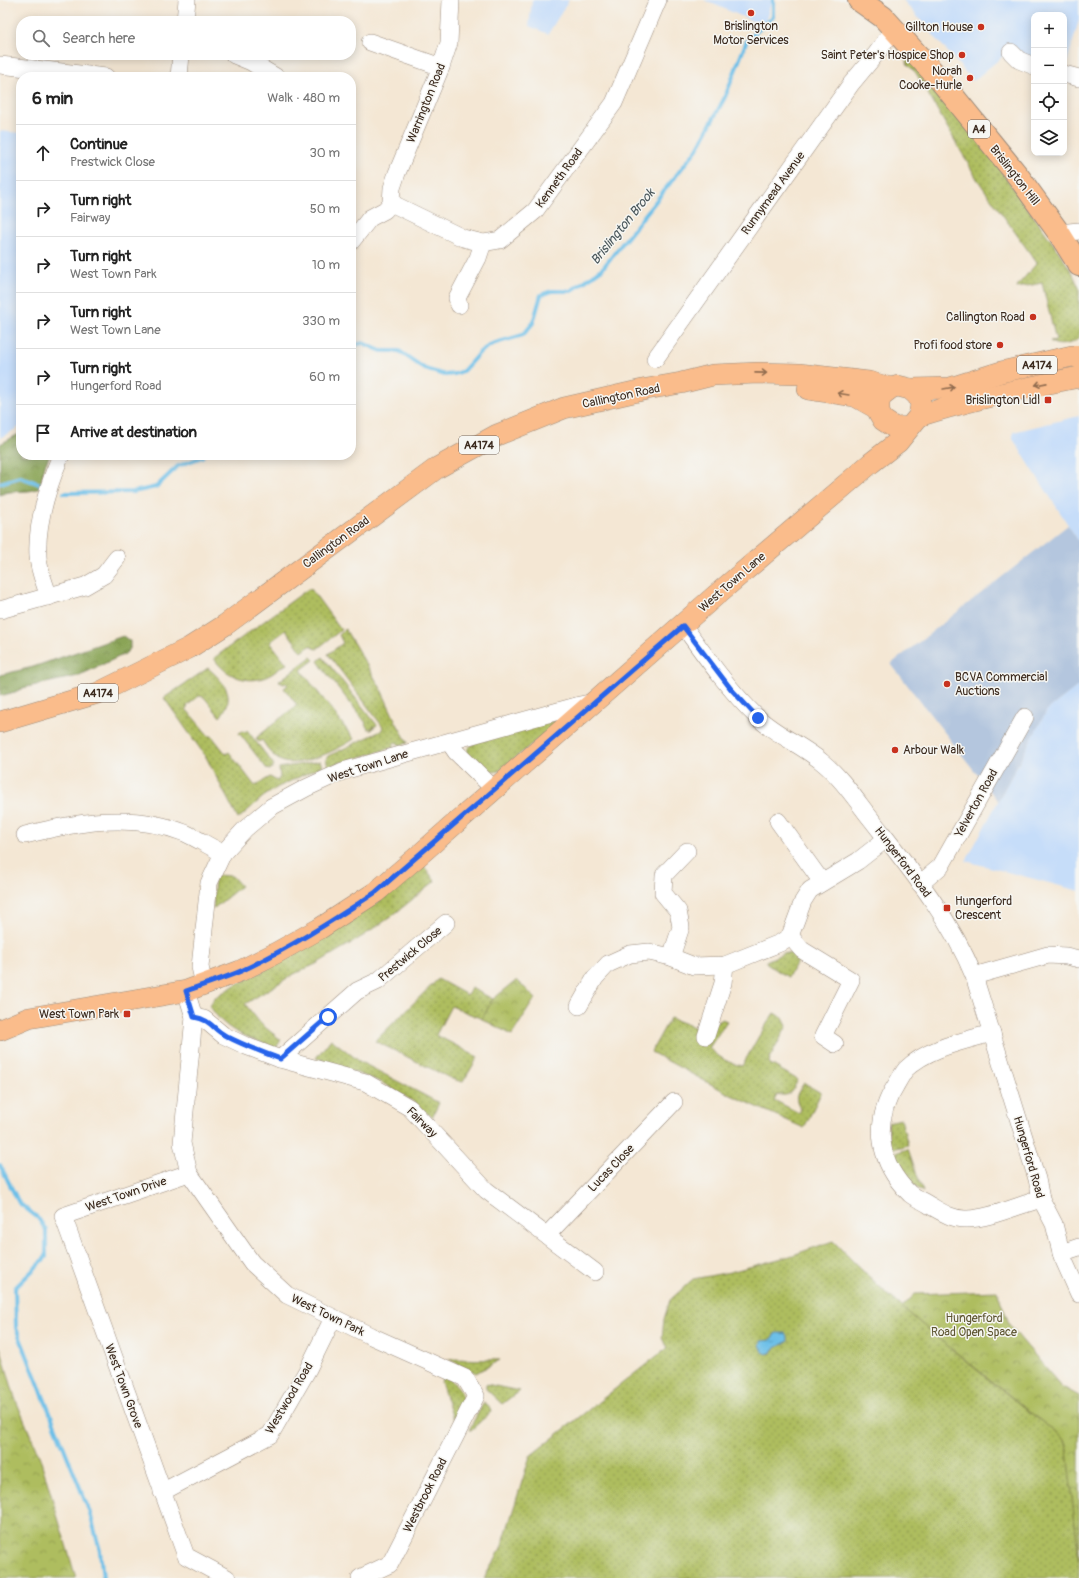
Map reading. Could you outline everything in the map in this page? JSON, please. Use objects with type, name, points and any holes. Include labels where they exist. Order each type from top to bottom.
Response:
[{"type":"highway","name":"Brislington Hill","points":[[859,0],[884,15],[940,80],[1008,164],[1069,232],[1079,265]]},
{"type":"main road","name":"A4174","points":[[681,384],[713,375],[758,373],[799,374],[869,382],[901,388],[950,388],[1001,372],[1077,355]]},
{"type":"main road","name":"A4174","points":[[681,384],[708,387],[808,389],[855,396],[880,414],[895,428],[951,405],[1002,392],[1079,377]]},
{"type":"main road","name":"Callington Road","points":[[0,722],[98,693],[189,648],[225,625],[437,468],[497,435],[564,408],[647,389],[681,384]]},
{"type":"main road","points":[[880,414],[879,400],[882,395],[901,388],[918,396],[921,405],[914,421]]},
{"type":"main road","name":"West Town Lane","points":[[871,463],[883,434],[880,414]]},
{"type":"main road","name":"West Town Lane","points":[[0,1030],[29,1018],[195,988],[240,971],[276,953],[319,929],[357,904],[382,887],[871,463],[898,442],[914,421]]},
{"type":"street","points":[[185,16],[187,0]]},
{"type":"street","name":"Warrington Road","points":[[391,203],[392,188],[397,173],[441,67],[449,43],[450,0]]},
{"type":"street","name":"Kenneth Road","points":[[391,203],[463,238],[483,243],[500,240],[535,211],[614,103],[658,0]]},
{"type":"street","name":"Runnymead Avenue","points":[[655,359],[851,84],[876,54],[884,15]]},
{"type":"street","points":[[370,42],[441,67]]},
{"type":"street","points":[[1012,52],[1019,60],[1031,65]]},
{"type":"street","points":[[179,72],[181,60]]},
{"type":"street","points":[[246,60],[268,72]]},
{"type":"street","points":[[0,65],[62,72]]},
{"type":"street","points":[[1067,75],[1079,78]]},
{"type":"street","points":[[356,236],[370,218],[385,210],[391,203]]},
{"type":"street","points":[[460,305],[457,298],[478,258],[483,243]]},
{"type":"street","points":[[49,597],[38,557],[39,526],[53,474],[59,460]]},
{"type":"street","points":[[0,610],[85,586],[104,575],[117,558]]},
{"type":"street","name":"Hungerford Road","points":[[683,626],[731,689],[758,718],[822,762],[843,784],[944,916],[963,950],[974,976],[1037,1179],[1041,1198],[1054,1224],[1061,1253],[1079,1294]]},
{"type":"street","name":"West Town Lane","points":[[195,988],[200,967],[209,883],[223,853],[245,829],[271,807],[306,788],[343,771],[594,702]]},
{"type":"street","name":"Yelverton Road","points":[[920,884],[941,866],[1025,717]]},
{"type":"street","points":[[450,742],[456,752],[495,790]]},
{"type":"street","points":[[25,835],[62,826],[109,820],[152,823],[184,834],[223,853]]},
{"type":"street","points":[[778,821],[822,882]]},
{"type":"street","points":[[579,1006],[595,978],[608,964],[630,954],[649,952],[671,957],[694,966],[725,965],[780,943],[790,936],[803,901],[810,890],[858,861],[886,839]]},
{"type":"street","points":[[671,957],[681,927],[678,911],[663,893],[664,875],[687,851]]},
{"type":"street","name":"Prestwick Close","points":[[280,1059],[357,990],[378,981],[446,923]]},
{"type":"street","points":[[790,936],[802,950],[852,980],[823,1036],[835,1044]]},
{"type":"street","points":[[974,976],[1048,955],[1066,956],[1079,959]]},
{"type":"street","points":[[706,1036],[722,983],[725,965]]},
{"type":"street","name":"West Town Park","points":[[195,988],[194,1017],[182,1143],[189,1173],[252,1263],[287,1295],[332,1318],[465,1378],[476,1396]]},
{"type":"street","name":"Fairway","points":[[194,1017],[204,1019],[223,1035],[246,1046],[280,1059],[365,1082],[410,1108],[486,1190],[595,1272]]},
{"type":"street","points":[[992,1033],[924,1055],[906,1070],[888,1098],[881,1125],[883,1153],[893,1173],[911,1194],[952,1217],[964,1219],[978,1218],[1041,1198]]},
{"type":"street","name":"Lucas Close","points":[[547,1235],[674,1102]]},
{"type":"street","name":"West Town Drive","points":[[63,1216],[189,1173]]},
{"type":"street","name":"West Town Grove","points":[[63,1216],[186,1556],[227,1578]]},
{"type":"street","points":[[1061,1253],[1079,1247]]},
{"type":"street","name":"Westwood Road","points":[[162,1492],[270,1435],[308,1369],[332,1318]]},
{"type":"street","name":"Westbrook Road","points":[[360,1578],[390,1564],[476,1396]]},
{"type":"shaded area","points":[[532,0],[569,0],[548,34],[529,26]]},
{"type":"shaded area","name":"Brislington Motor Services","points":[[704,0],[772,0],[764,26]]},
{"type":"shaded area","points":[[903,0],[1079,0],[1079,20],[1067,63],[1067,12],[1031,12],[1031,71],[1015,68],[1003,56],[973,81]]},
{"type":"shaded area","points":[[0,131],[16,133],[16,429],[0,438]]},
{"type":"shaded area","points":[[1079,416],[1079,542],[1013,439],[1013,432]]},
{"type":"shaded area","points":[[1068,525],[1079,542],[1079,685],[1047,710],[998,801],[891,664]]},
{"type":"shaded area","points":[[1079,685],[1079,891],[966,861],[1047,710]]},
{"type":"green space","points":[[904,53],[973,132],[1072,272],[1079,288],[1079,338],[1076,340],[1061,345],[1050,341],[1056,340],[1042,283],[1017,288],[1037,263],[977,179],[916,73],[908,65]]},
{"type":"green space","points":[[16,436],[16,460],[48,460],[40,487],[31,491],[10,492],[0,495],[0,444]]},
{"type":"green space","points":[[308,589],[311,589],[341,630],[317,649],[313,648],[311,645],[302,652],[286,630],[270,642],[287,664],[266,677],[251,680],[243,679],[230,674],[218,664],[214,658]]},
{"type":"green space","points":[[345,629],[380,687],[396,722],[408,743],[399,745],[396,742],[393,744],[395,747],[328,766],[326,759],[328,756],[381,731],[383,727],[328,654],[343,643],[339,635]]},
{"type":"green space","points":[[123,636],[130,641],[130,649],[125,654],[78,676],[23,688],[0,696],[0,675],[33,667]]},
{"type":"green space","points":[[311,657],[314,660],[301,670],[354,739],[340,748],[310,760],[291,763],[280,761],[274,756],[262,740],[259,742],[256,738],[297,705],[284,688],[288,685],[279,681]]},
{"type":"green space","points":[[323,657],[377,725],[372,730],[370,730],[375,726],[368,729],[365,724],[366,723],[324,670],[318,661]]},
{"type":"green space","points":[[208,668],[227,690],[228,703],[225,709],[220,717],[204,697],[199,696],[188,705],[186,709],[209,736],[212,736],[226,754],[229,752],[255,786],[270,777],[277,781],[280,777],[279,768],[320,761],[322,766],[278,787],[263,797],[238,819],[206,757],[164,698]]},
{"type":"green space","points":[[564,718],[499,771],[493,772],[481,768],[467,753],[468,748],[476,742]]},
{"type":"green space","points":[[247,730],[274,765],[270,770],[267,769],[239,733]]},
{"type":"green space","points":[[423,865],[435,881],[392,916],[363,936],[316,964],[294,974],[245,1004],[261,1024],[281,1040],[276,1048],[238,1033],[216,1015],[210,1006],[214,998],[235,985],[283,961],[351,921],[381,900]]},
{"type":"green space","points":[[215,875],[232,876],[241,886],[213,909]]},
{"type":"green space","points":[[784,953],[792,954],[799,959],[788,977],[768,965],[766,961]]},
{"type":"green space","points":[[438,979],[467,995],[471,988],[493,999],[482,1019],[451,1006],[436,1035],[478,1057],[463,1082],[452,1079],[375,1041]]},
{"type":"green space","points":[[517,980],[536,999],[512,1035],[482,1019],[493,999]]},
{"type":"green space","points":[[774,1013],[783,1018],[787,1026],[770,1057],[769,1063],[798,1080],[790,1093],[785,1095],[777,1094],[774,1100],[799,1113],[801,1109],[797,1101],[797,1096],[804,1083],[821,1093],[804,1128],[731,1095],[651,1052],[670,1018],[702,1030],[722,1019],[727,1021],[709,1048],[724,1060],[742,1066]]},
{"type":"green space","points":[[331,1039],[359,1061],[439,1103],[432,1117],[414,1102],[381,1082],[316,1058]]},
{"type":"green space","points":[[901,1119],[908,1145],[890,1150],[888,1122]]},
{"type":"green space","points":[[908,1149],[923,1192],[904,1176],[891,1154]]},
{"type":"green space","points":[[833,1241],[888,1294],[946,1345],[1066,1441],[1079,1558],[1079,1578],[484,1578],[501,1549],[530,1456],[667,1348],[662,1338],[664,1319],[670,1300],[693,1279],[730,1272],[790,1256]]},
{"type":"green space","name":"Hungerford Road Open Space","points":[[997,1291],[1010,1326],[1061,1386],[1079,1396],[1079,1560],[1066,1441],[902,1307],[915,1294]]},
{"type":"green space","points":[[0,1347],[15,1398],[40,1458],[76,1578],[0,1578]]},
{"type":"green space","points":[[448,1359],[500,1360],[476,1373]]},
{"type":"green space","points":[[443,1378],[452,1381],[458,1387],[462,1396],[461,1405],[453,1419],[441,1382]]},
{"type":"green space","points":[[486,1384],[519,1391],[502,1404],[486,1389]]},
{"type":"green space","points":[[484,1402],[489,1406],[491,1412],[471,1430],[469,1430]]},
{"type":"water","points":[[776,1333],[785,1333],[788,1337],[788,1341],[774,1349],[772,1352],[767,1354],[763,1352],[760,1345],[761,1341],[770,1340]]},
{"type":"waterway","name":"Brislington Brook","points":[[356,345],[363,343],[381,351],[399,351],[425,369],[445,375],[463,371],[480,352],[492,344],[523,335],[533,323],[541,295],[552,291],[571,291],[602,269],[697,149],[725,97],[747,40],[773,17],[773,0]]},
{"type":"waterway","name":"Brislington Brook","points":[[64,493],[133,492],[156,487],[178,466],[194,460]]},
{"type":"waterway","name":"Brislington Brook","points":[[0,483],[20,477],[40,484]]},
{"type":"waterway","points":[[0,1165],[19,1203],[38,1218],[46,1230],[46,1257],[15,1288],[16,1328],[90,1513],[100,1551],[103,1578]]},
{"type":"place","name":"Brislington Motor Services","points":[[751,13]]},
{"type":"place","name":"Gillton House","points":[[981,27]]},
{"type":"place","name":"Saint Peter's Hospice Shop","points":[[962,55]]},
{"type":"place","name":"Norah Cooke-Hurle","points":[[970,78]]},
{"type":"place","name":"Callington Road","points":[[1033,317]]},
{"type":"place","name":"Profi food store","points":[[1000,345]]},
{"type":"place","name":"Brislington Lidl","points":[[1048,400]]},
{"type":"place","name":"BCVA Commercial Auctions","points":[[947,684]]},
{"type":"place","name":"Arbour Walk","points":[[895,750]]},
{"type":"place","name":"Hungerford Crescent","points":[[947,908]]},
{"type":"place","name":"West Town Park","points":[[127,1014]]},
{"type":"route","points":[[328,1017],[280,1059],[246,1046],[223,1035],[204,1019],[194,1017],[186,991],[240,971],[276,953],[319,929],[376,892],[683,626],[731,689],[758,718]]}]
